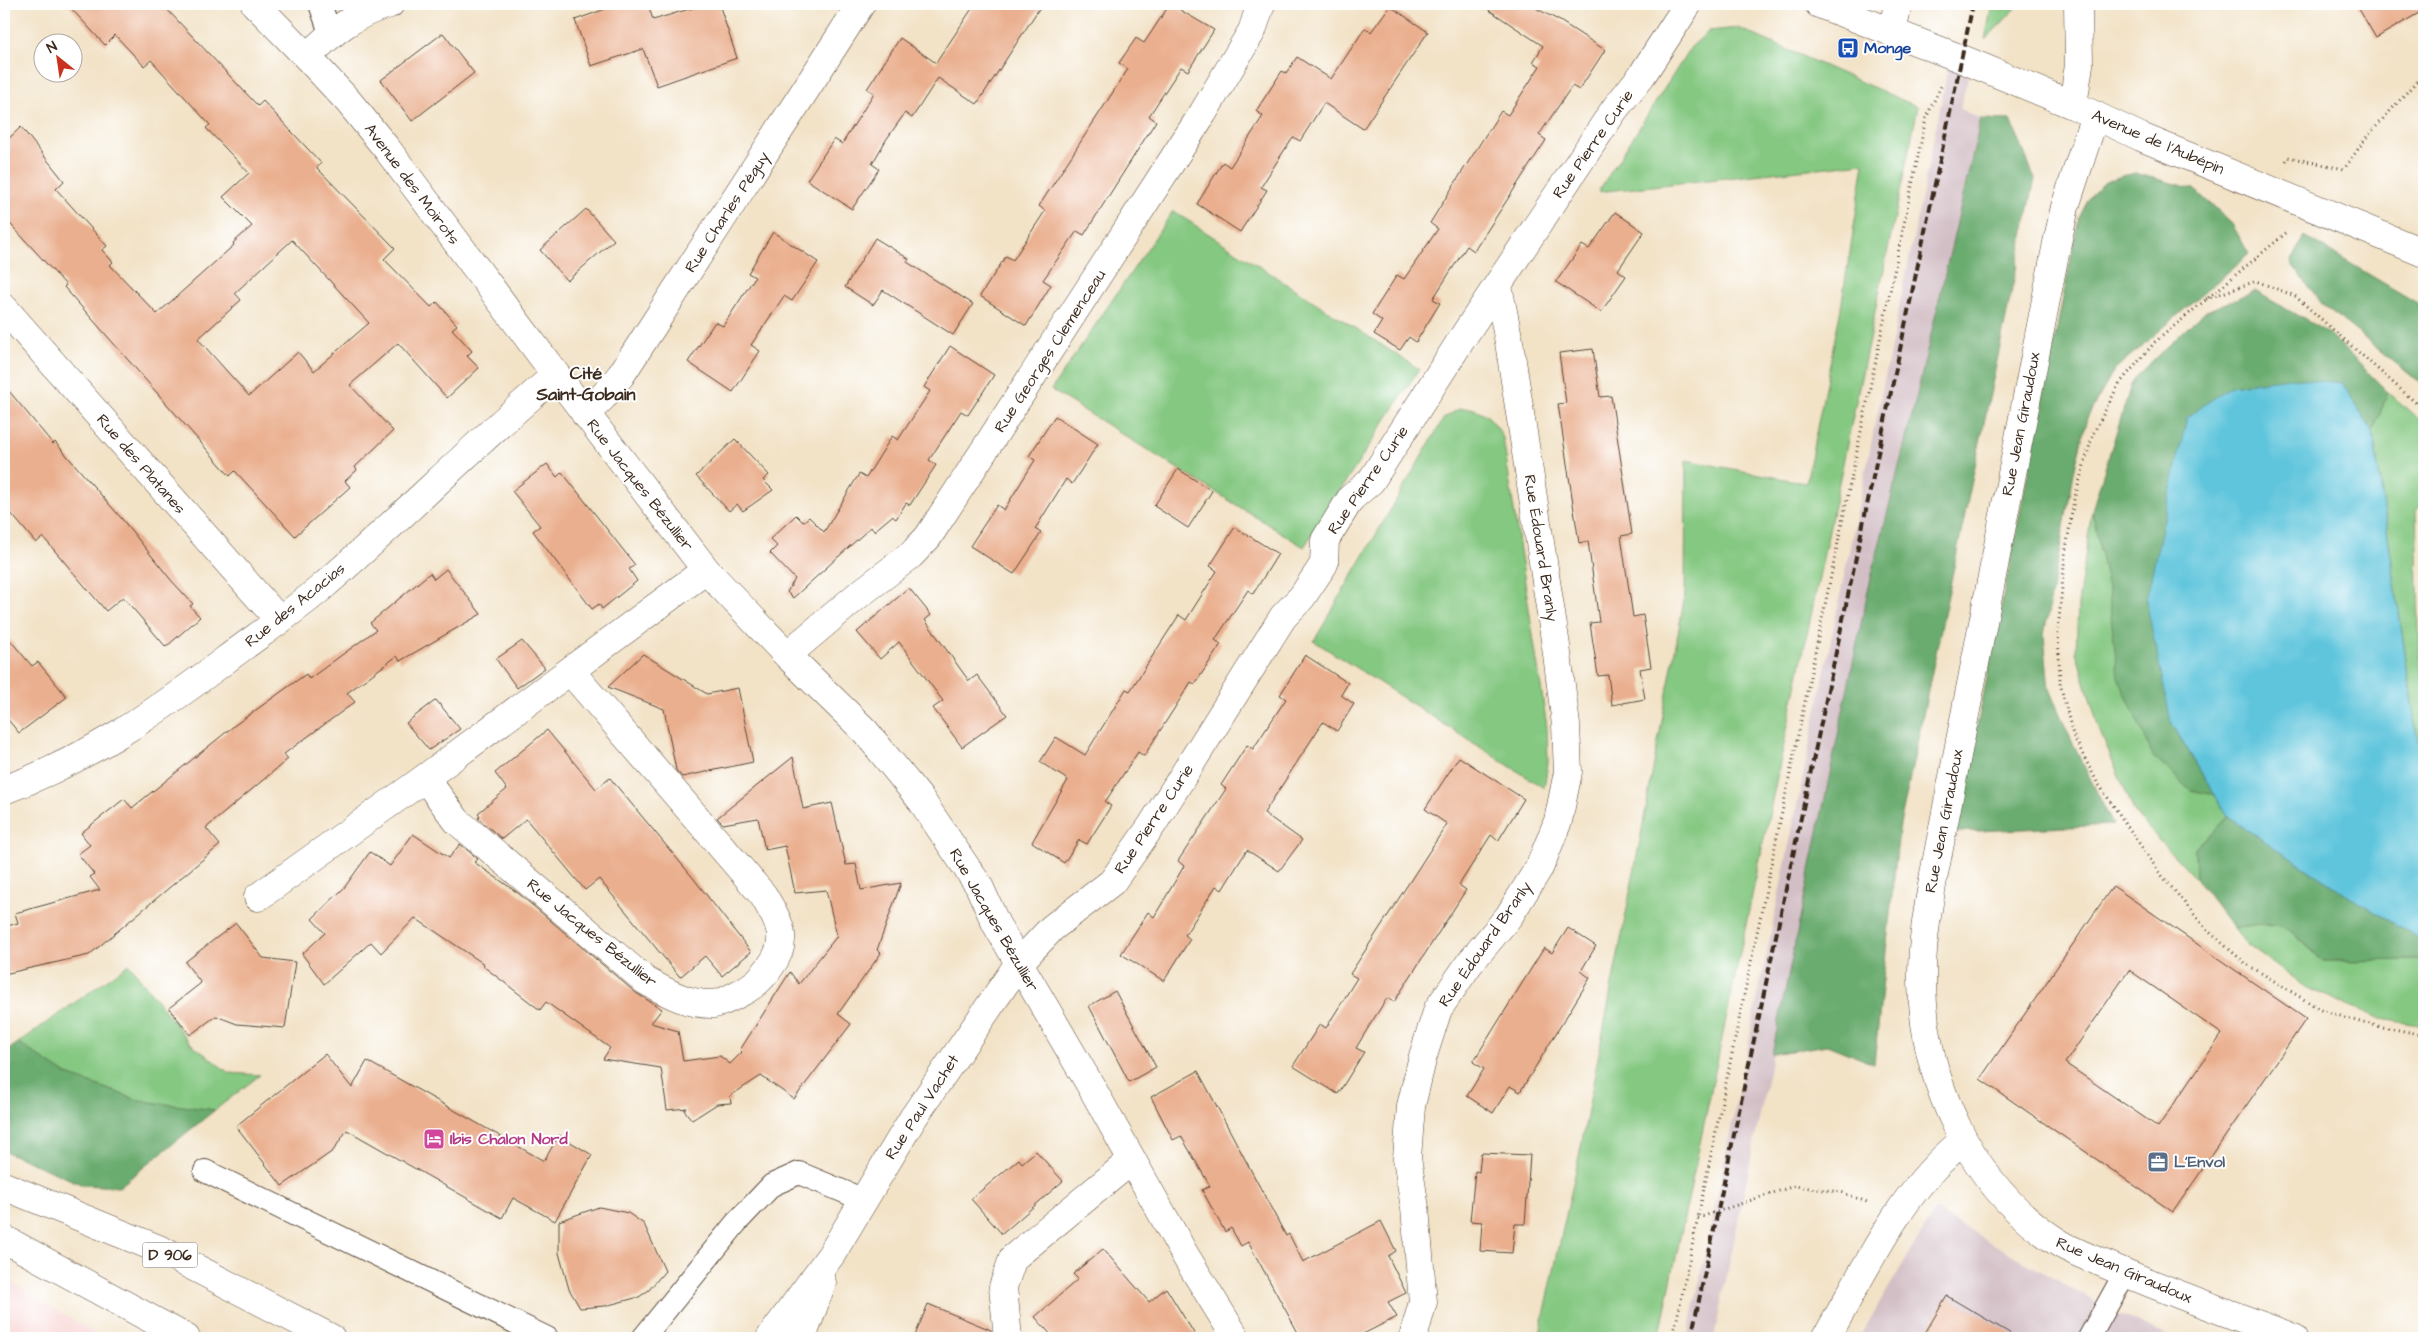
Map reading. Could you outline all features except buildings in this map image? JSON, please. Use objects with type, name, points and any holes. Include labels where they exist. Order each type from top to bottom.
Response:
[{"type":"street","name":"Avenue des Moirots","points":[[254,4],[348,101],[388,149],[556,376]]},
{"type":"street","points":[[307,57],[330,33],[359,16],[390,4]]},
{"type":"street","name":"Rue Charles Péguy","points":[[585,414],[602,398],[621,375],[861,4]]},
{"type":"street","name":"Rue Georges Clemenceau","points":[[787,655],[857,596],[911,555],[928,537],[1203,114],[1252,31],[1261,4]]},
{"type":"street","name":"Rue Pierre Curie","points":[[1018,963],[1052,928],[1112,882],[1152,825],[1283,617],[1302,597],[1324,564],[1325,540],[1351,498],[1370,481],[1614,110],[1642,75],[1688,4]]},
{"type":"street","name":"Avenue de l'Aubépin","points":[[1819,4],[1948,53],[2084,110],[2141,137],[2424,253]]},
{"type":"street","points":[[1892,33],[1898,4]]},
{"type":"street","name":"Rue Jean Giraudoux","points":[[2078,4],[2079,65],[2084,110],[2056,243],[1925,928],[1922,976],[1926,1024],[1947,1103],[1963,1141],[1989,1181],[2020,1215],[2057,1243],[2125,1273],[2294,1338]]},
{"type":"street","name":"Rue Édouard Branly","points":[[1413,1338],[1423,1302],[1416,1216],[1407,1158],[1411,1106],[1422,1056],[1438,1010],[1469,964],[1508,916],[1540,866],[1558,821],[1568,772],[1566,726],[1556,646],[1509,342],[1498,286]]},
{"type":"street","name":"Rue des Platanes","points":[[4,308],[279,620]]},
{"type":"street","name":"Rue Jacques Bézullier","points":[[556,376],[706,570],[787,655],[865,731],[921,800],[979,886],[996,924],[1018,963],[1236,1338]]},
{"type":"street","name":"Rue des Acacias","points":[[4,790],[27,782],[96,748],[147,717],[279,620],[319,589],[556,376]]},
{"type":"street","points":[[258,897],[571,672],[706,570]]},
{"type":"street","name":"Rue Jacques Bézullier","points":[[425,778],[457,821],[646,981],[681,1000],[716,1004],[758,984],[780,954],[782,938],[779,921],[763,895],[571,672]]},
{"type":"street","name":"Rue Paul Vachet","points":[[770,1338],[831,1255],[912,1118],[1018,963]]},
{"type":"street","points":[[1826,1338],[1898,1214],[1926,1175],[1941,1159],[1963,1141]]},
{"type":"street","points":[[1008,1338],[1003,1287],[1012,1258],[1132,1160]]},
{"type":"street","name":"D 906","points":[[4,1186],[161,1250],[331,1338]]},
{"type":"street","points":[[4,1238],[186,1338]]},
{"type":"street","name":"Rue Paul Vachet","points":[[802,1338],[831,1255]]},
{"type":"lane","points":[[320,4],[330,33]]},
{"type":"lane","points":[[205,1170],[547,1338]]},
{"type":"lane","points":[[643,1338],[736,1223],[772,1185],[799,1173],[864,1200]]},
{"type":"lane","points":[[2089,1338],[2125,1273]]},
{"type":"path","points":[[1673,1338],[1926,118],[1940,90],[1948,53]]},
{"type":"path","points":[[2274,191],[2288,157],[2344,169],[2366,138],[2424,73]]},
{"type":"path","points":[[2279,228],[2288,231],[2155,342],[2119,384],[2093,434],[2074,500],[2064,555],[2058,631],[2060,683],[2073,735],[2097,782],[2159,872],[2207,930],[2245,963],[2321,1010],[2363,1023],[2424,1035]]},
{"type":"path","points":[[2203,300],[2256,281],[2295,296],[2424,410]]},
{"type":"path","points":[[1697,1218],[1794,1186],[1841,1192],[1898,1214]]},
{"type":"shaded area","points":[[1950,59],[1970,69],[1960,109],[1981,119],[1916,399],[1868,590],[1714,1338],[1688,1338]]},
{"type":"shaded area","points":[[1935,1210],[2105,1308],[2172,1338],[1859,1338]]},
{"type":"shaded area","points":[[5,1278],[102,1338],[4,1338]]},
{"type":"green space","points":[[1992,4],[2020,4],[1985,40]]},
{"type":"green space","points":[[1738,28],[1918,107],[1659,1338],[1539,1338],[1579,1156],[1685,595],[1686,460],[1806,483],[1841,308],[1864,163],[1598,192],[1691,47],[1709,31]]},
{"type":"green space","points":[[1981,119],[2011,120],[2035,179],[1899,830],[1874,1064],[1827,1045],[1772,1054],[1868,590],[1916,399]]},
{"type":"green space","points":[[2135,173],[2194,189],[2232,224],[2249,254],[2115,369],[2087,418],[2074,473],[2044,635],[2049,689],[2113,825],[1956,832],[2079,218],[2089,198],[2100,186],[2113,179]]},
{"type":"green space","points":[[1173,211],[1419,369],[1304,547],[1051,390]]},
{"type":"green space","points":[[2304,236],[2424,307],[2424,386],[2322,304],[2291,263]]},
{"type":"green space","points":[[2255,291],[2328,333],[2388,392],[2373,432],[2342,383],[2171,722],[2215,795],[2191,790],[2154,758],[2118,677],[2108,589],[2092,510],[2133,379],[2204,312]]},
{"type":"green space","points":[[2388,392],[2424,424],[2424,503],[2416,511],[2420,665],[2424,682],[2424,759],[2415,723],[2373,432]]},
{"type":"green space","points":[[1471,408],[1491,419],[1503,438],[1547,727],[1548,763],[1544,788],[1314,641],[1444,418],[1459,409]]},
{"type":"green space","points":[[2092,510],[2108,589],[2191,790],[2215,795],[2228,817],[2195,848],[2196,879],[2136,815],[2100,732],[2076,652],[2078,604]]},
{"type":"green space","points":[[2228,817],[2336,888],[2424,942],[2424,960],[2323,961],[2293,933],[2284,928],[2264,924],[2234,929],[2196,879],[2195,848]]},
{"type":"green space","points":[[2256,923],[2286,927],[2323,961],[2424,960],[2424,1026],[2381,1019],[2307,988],[2247,945],[2234,929]]},
{"type":"green space","points":[[129,964],[189,1042],[229,1073],[260,1075],[215,1110],[141,1101],[67,1075],[18,1043]]},
{"type":"green space","points":[[18,1043],[67,1075],[141,1101],[215,1110],[119,1187],[83,1185],[4,1151],[4,1053]]},
{"type":"water","points":[[2288,378],[2342,383],[2373,432],[2415,723],[2424,759],[2424,942],[2336,888],[2228,817],[2171,722],[2146,600],[2187,417],[2231,386]]},
{"type":"railway","points":[[1691,1338],[1973,4]]},
{"type":"place","name":"Monge","points":[[1848,48]]},
{"type":"place","name":"Ibis Chalon Nord","points":[[434,1139]]},
{"type":"place","name":"L'Envol","points":[[2158,1162]]},
{"type":"district","name":"Cité Saint-Gobain","points":[[586,383]]}]
